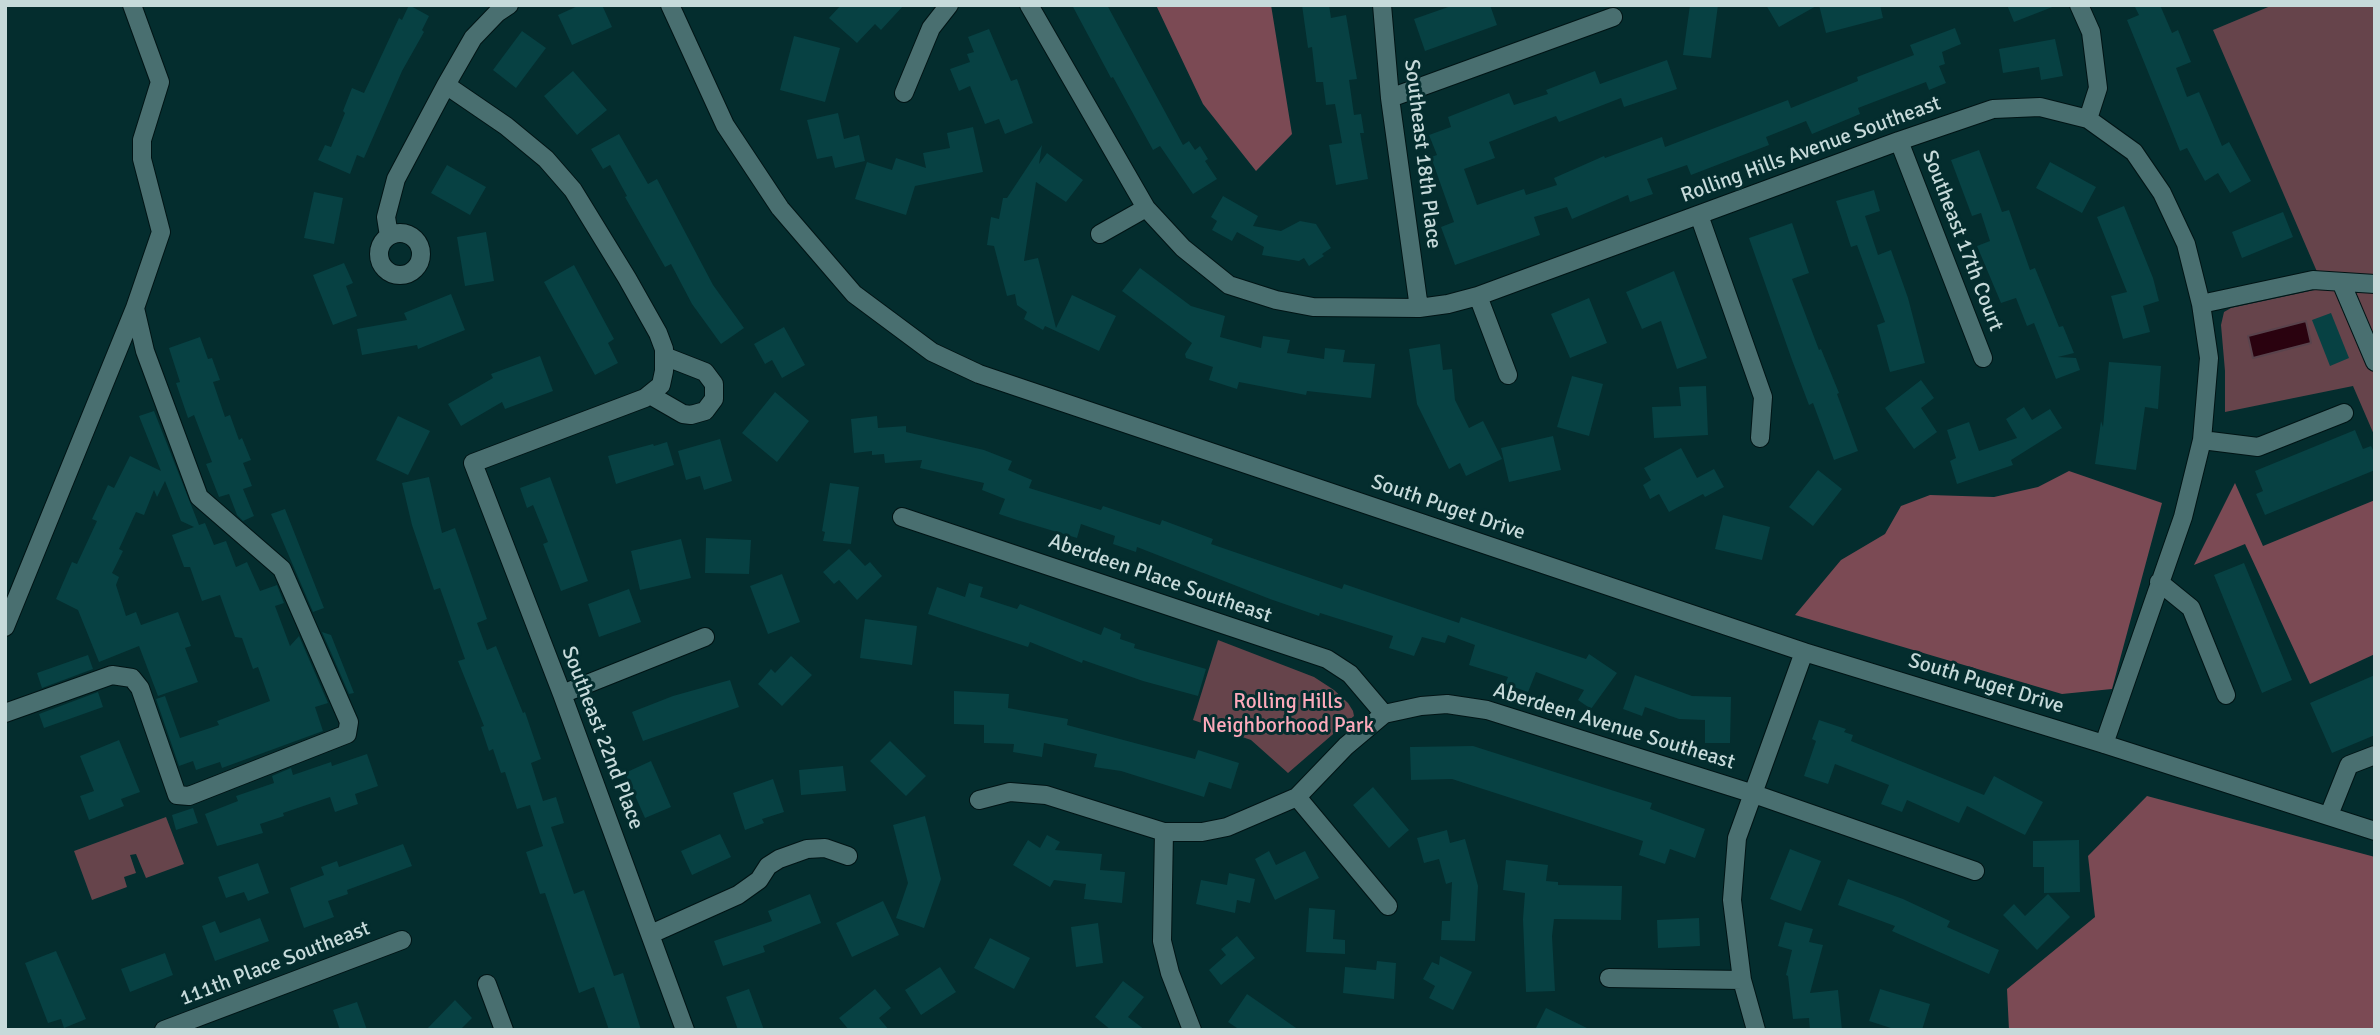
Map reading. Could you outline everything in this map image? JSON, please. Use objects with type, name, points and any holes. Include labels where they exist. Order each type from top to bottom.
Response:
[{"type":"street","points":[[5,627],[135,308],[161,232],[142,159],[142,140],[160,82],[132,5]]},
{"type":"street","points":[[389,236],[386,217],[396,179],[474,38],[509,5]]},
{"type":"street","name":"South Puget Drive","points":[[670,5],[725,125],[780,208],[854,294],[932,352],[979,374],[1804,652],[2375,831]]},
{"type":"street","points":[[904,93],[931,28],[949,5]]},
{"type":"street","name":"Rolling Hills Avenue Southeast","points":[[1029,5],[1146,208],[1183,248],[1229,285],[1276,300],[1313,307],[1419,308],[1478,296],[1993,109],[2040,107],[2088,119],[2134,152],[2162,192],[2186,244],[2201,304],[2209,358],[2202,440],[2183,517],[2104,744]]},
{"type":"street","name":"Southeast 18th Place","points":[[1382,5],[1391,97],[1419,308]]},
{"type":"street","points":[[2079,5],[2091,32],[2098,88],[2088,119]]},
{"type":"street","points":[[1391,97],[1613,17]]},
{"type":"street","points":[[446,85],[506,126],[546,159],[573,190],[657,332],[664,364],[661,385],[650,395],[683,414],[705,411],[714,399],[714,384],[705,372],[664,364]]},
{"type":"street","name":"Southeast 17th Court","points":[[1899,141],[1983,358]]},
{"type":"street","points":[[1100,234],[1146,208]]},
{"type":"street","points":[[1699,215],[1763,397],[1760,438]]},
{"type":"street","points":[[2201,304],[2313,280],[2375,284]]},
{"type":"street","points":[[2341,282],[2375,362]]},
{"type":"street","points":[[1478,296],[1508,375]]},
{"type":"street","points":[[5,713],[112,675],[132,678],[139,688],[177,795],[189,796],[347,734],[349,722],[282,569],[199,497],[145,351],[135,308]]},
{"type":"street","name":"Southeast 22nd Place","points":[[650,395],[473,463],[562,694],[685,1030]]},
{"type":"street","points":[[2202,440],[2258,447],[2344,413]]},
{"type":"street","name":"Aberdeen Place Southeast","points":[[902,517],[1327,659],[1350,674],[1384,714]]},
{"type":"street","points":[[2159,582],[2191,608],[2226,695]]},
{"type":"street","points":[[562,694],[705,637]]},
{"type":"street","points":[[1756,1030],[1742,980],[1732,900],[1737,838],[1804,652]]},
{"type":"street","name":"Aberdeen Avenue Southeast","points":[[979,800],[1010,792],[1046,795],[1164,832],[1227,827],[1297,797],[1346,746],[1384,714],[1421,706],[1447,704],[1487,710],[1754,794],[1975,871]]},
{"type":"street","points":[[2329,815],[2349,765],[2375,755]]},
{"type":"street","points":[[1297,797],[1388,906]]},
{"type":"street","points":[[1164,832],[1162,941],[1170,973],[1192,1030]]},
{"type":"street","points":[[651,934],[738,895],[759,880],[768,866],[779,859],[807,849],[825,848],[848,856]]},
{"type":"street","name":"111th Place Southeast","points":[[164,1030],[402,940]]},
{"type":"street","points":[[1609,978],[1742,980]]},
{"type":"street","points":[[487,984],[504,1030]]},
{"type":"green space","points":[[2273,5],[2375,5],[2375,437],[2353,386],[2225,412],[2221,325],[2224,312],[2231,308],[2324,288],[2213,30]]},
{"type":"green space","name":"Rolling Hills Neighborhood Park","points":[[1218,640],[1314,677],[1348,703],[1354,716],[1288,773],[1251,740],[1193,720]]},
{"type":"green space","points":[[166,817],[184,864],[146,878],[136,854],[130,855],[136,873],[124,877],[127,887],[92,900],[74,851]]},
{"type":"shaded area","points":[[1156,5],[1271,5],[1292,134],[1256,171],[1203,104]]},
{"type":"shaded area","points":[[2306,321],[2311,343],[2253,358],[2248,336]]},
{"type":"shaded area","points":[[2069,471],[2162,503],[2112,689],[2062,694],[1795,615],[1841,560],[1885,534],[1901,506],[1930,495],[1994,497],[2038,487]]},
{"type":"shaded area","points":[[2235,483],[2263,546],[2375,500],[2375,654],[2310,684],[2245,544],[2194,565]]},
{"type":"shaded area","points":[[2147,796],[2375,857],[2375,1030],[2009,1030],[2007,989],[2095,917],[2088,856]]},
{"type":"building","points":[[409,5],[429,16],[422,30],[424,32],[402,71],[364,158],[357,155],[350,174],[318,160],[325,145],[331,147],[352,88],[364,93],[399,18],[402,20]]},
{"type":"building","points":[[580,5],[602,5],[612,27],[572,45],[558,15]]},
{"type":"building","points":[[841,5],[904,5],[881,30],[875,24],[857,43],[829,18]]},
{"type":"building","points":[[1072,5],[1107,5],[1183,145],[1189,141],[1195,150],[1200,146],[1208,159],[1205,161],[1217,179],[1193,194],[1160,146],[1153,150]]},
{"type":"building","points":[[1302,5],[1329,5],[1331,18],[1346,15],[1357,79],[1349,80],[1354,115],[1361,114],[1364,133],[1360,133],[1368,179],[1336,185],[1329,145],[1342,143],[1335,104],[1326,105],[1323,82],[1316,82],[1312,47],[1308,48]]},
{"type":"building","points":[[1454,5],[1490,5],[1497,25],[1425,51],[1414,19]]},
{"type":"building","points":[[1690,5],[1718,5],[1711,58],[1683,55]]},
{"type":"building","points":[[1766,5],[1818,5],[1779,27]]},
{"type":"building","points":[[1819,5],[1880,5],[1883,18],[1826,33]]},
{"type":"building","points":[[2007,5],[2054,5],[2055,6],[2014,22]]},
{"type":"building","points":[[2134,5],[2160,5],[2172,33],[2178,30],[2191,62],[2176,68],[2187,97],[2199,92],[2222,146],[2229,142],[2251,181],[2230,193],[2218,173],[2205,181],[2187,148],[2180,151],[2127,20],[2139,15]]},
{"type":"building","points":[[1955,28],[1961,44],[1942,52],[1945,64],[1939,66],[1946,83],[1929,90],[1926,82],[1858,108],[1860,114],[1812,134],[1806,121],[1766,137],[1769,145],[1691,175],[1687,165],[1647,179],[1653,194],[1630,202],[1628,195],[1572,219],[1567,207],[1534,217],[1540,235],[1455,265],[1441,227],[1454,222],[1431,157],[1437,155],[1429,135],[1451,127],[1448,117],[1509,93],[1514,105],[1548,94],[1546,90],[1595,71],[1600,84],[1667,60],[1677,89],[1624,107],[1621,98],[1559,122],[1556,116],[1489,142],[1495,158],[1464,169],[1477,205],[1524,189],[1526,195],[1557,185],[1554,178],[1604,156],[1605,158],[1662,137],[1665,147],[1788,100],[1791,108],[1858,81],[1857,77],[1914,55],[1910,45]]},
{"type":"building","points":[[989,29],[1011,81],[1017,79],[1033,123],[1005,134],[999,119],[985,124],[970,86],[959,91],[950,69],[970,62],[967,54],[974,52],[968,37]]},
{"type":"building","points":[[522,31],[546,48],[516,88],[493,70]]},
{"type":"building","points":[[794,36],[840,48],[825,102],[780,90]]},
{"type":"building","points":[[2055,39],[2063,76],[2041,80],[2039,67],[2003,73],[1999,49]]},
{"type":"building","points":[[573,71],[607,110],[577,135],[544,96]]},
{"type":"building","points":[[838,113],[844,139],[859,135],[865,161],[835,168],[832,156],[817,159],[807,120]]},
{"type":"building","points":[[973,127],[983,172],[915,186],[906,215],[855,199],[867,162],[892,170],[896,158],[926,168],[923,153],[950,148],[947,133]]},
{"type":"building","points":[[619,134],[648,184],[657,179],[713,285],[744,328],[721,344],[692,304],[671,264],[665,267],[610,165],[603,169],[591,149]]},
{"type":"building","points":[[1042,145],[1039,164],[1047,153],[1083,180],[1066,202],[1036,182],[1024,261],[1038,258],[1056,328],[1072,295],[1116,316],[1099,351],[1045,326],[1043,330],[1024,319],[1027,312],[1017,305],[1015,294],[1007,296],[994,246],[987,245],[991,217],[999,219],[1003,198],[1007,198]]},
{"type":"building","points":[[1979,150],[2002,212],[2009,210],[2030,270],[2035,268],[2059,327],[2063,326],[2074,353],[2058,357],[2076,358],[2080,370],[2056,379],[2034,323],[2027,326],[2016,298],[2001,303],[1977,246],[1990,241],[1981,213],[1972,216],[1951,160]]},
{"type":"building","points":[[2050,162],[2096,187],[2082,213],[2036,188]]},
{"type":"building","points":[[447,165],[486,187],[470,215],[431,193]]},
{"type":"building","points":[[1874,190],[1880,211],[1865,216],[1878,255],[1891,250],[1908,298],[1925,363],[1890,372],[1877,325],[1885,322],[1857,245],[1851,247],[1836,201]]},
{"type":"building","points":[[314,192],[343,198],[334,244],[304,238]]},
{"type":"building","points":[[1223,196],[1258,216],[1253,226],[1281,231],[1300,221],[1316,224],[1331,248],[1309,266],[1304,258],[1299,261],[1262,255],[1264,247],[1237,232],[1232,241],[1212,230],[1217,221],[1211,217]]},
{"type":"building","points":[[2124,206],[2153,278],[2159,301],[2143,306],[2150,332],[2123,339],[2111,296],[2127,292],[2097,217]]},
{"type":"building","points":[[2283,212],[2293,237],[2242,258],[2232,232]]},
{"type":"building","points":[[1792,223],[1809,273],[1792,279],[1819,350],[1821,349],[1839,393],[1837,394],[1858,451],[1834,460],[1813,403],[1809,405],[1749,238]]},
{"type":"building","points":[[486,232],[494,281],[465,286],[457,237]]},
{"type":"building","points":[[344,263],[353,283],[346,286],[357,316],[333,325],[313,275]]},
{"type":"building","points":[[574,265],[614,339],[608,343],[618,363],[595,375],[544,282]]},
{"type":"building","points":[[1140,268],[1191,306],[1225,316],[1220,337],[1261,348],[1263,336],[1290,340],[1287,353],[1324,359],[1325,348],[1345,350],[1343,362],[1375,364],[1371,398],[1307,391],[1306,395],[1239,382],[1237,389],[1209,380],[1213,367],[1186,358],[1185,354],[1192,343],[1122,291]]},
{"type":"building","points":[[1674,271],[1707,358],[1677,369],[1661,321],[1642,329],[1626,292]]},
{"type":"building","points":[[451,294],[465,330],[418,349],[417,345],[362,355],[357,329],[407,320],[404,313]]},
{"type":"building","points":[[1589,298],[1607,343],[1570,358],[1551,314]]},
{"type":"building","points":[[2331,313],[2349,358],[2330,366],[2312,320]]},
{"type":"building","points":[[784,327],[805,365],[782,378],[772,360],[765,364],[754,344]]},
{"type":"building","points":[[200,337],[220,380],[213,382],[225,417],[230,415],[239,440],[242,438],[251,460],[243,463],[252,486],[243,489],[254,516],[243,521],[237,515],[229,494],[219,497],[206,464],[212,462],[194,415],[188,418],[176,383],[180,382],[169,348]]},
{"type":"building","points":[[1440,344],[1443,370],[1452,369],[1455,400],[1469,428],[1483,421],[1502,459],[1466,476],[1460,463],[1449,469],[1417,404],[1409,349]]},
{"type":"building","points":[[540,356],[553,391],[505,409],[502,402],[461,426],[448,404],[493,378],[491,374]]},
{"type":"building","points":[[2109,362],[2161,366],[2158,409],[2145,407],[2136,470],[2095,464],[2101,421],[2103,427]]},
{"type":"building","points":[[1572,376],[1603,384],[1589,436],[1557,427]]},
{"type":"building","points":[[1921,380],[1934,398],[1921,408],[1937,432],[1914,449],[1885,408]]},
{"type":"building","points":[[1706,386],[1708,435],[1654,438],[1652,407],[1681,406],[1679,387]]},
{"type":"building","points":[[775,392],[809,421],[777,462],[742,433]]},
{"type":"building","points":[[2024,407],[2032,420],[2050,409],[2062,428],[2011,460],[2013,465],[1957,484],[1950,461],[1956,458],[1947,430],[1969,422],[1979,451],[2017,438],[2006,419]]},
{"type":"building","points":[[154,411],[199,525],[205,523],[214,545],[226,541],[236,567],[247,562],[260,591],[277,585],[284,603],[275,606],[290,646],[299,636],[328,703],[315,707],[323,731],[222,768],[220,762],[196,770],[193,761],[179,766],[156,699],[165,696],[180,738],[219,725],[217,721],[270,701],[258,667],[253,669],[242,638],[235,637],[220,595],[202,601],[190,567],[184,567],[172,535],[194,527],[181,521],[165,481],[157,497],[154,490],[144,515],[136,512],[119,549],[123,551],[112,573],[119,577],[116,585],[126,616],[136,612],[141,625],[178,612],[191,646],[185,648],[198,682],[158,696],[139,646],[99,662],[78,610],[56,599],[72,562],[77,564],[97,521],[92,519],[108,485],[114,488],[130,456],[161,471],[139,416]]},
{"type":"building","points":[[398,416],[430,431],[408,475],[376,460]]},
{"type":"building","points":[[877,416],[878,428],[906,426],[906,432],[984,450],[1012,461],[1008,470],[1032,480],[1029,488],[1101,510],[1103,506],[1160,525],[1162,520],[1213,539],[1211,544],[1342,589],[1344,584],[1459,623],[1461,617],[1586,659],[1589,654],[1617,673],[1591,709],[1578,700],[1584,690],[1536,672],[1528,692],[1505,684],[1508,677],[1469,665],[1475,645],[1448,635],[1445,643],[1422,637],[1414,656],[1389,648],[1393,636],[1320,613],[1319,616],[1270,599],[1137,547],[1136,552],[1113,544],[1115,536],[1081,524],[1077,538],[999,514],[1005,499],[982,490],[984,483],[920,468],[922,460],[885,463],[884,454],[872,455],[872,451],[854,453],[851,419]]},
{"type":"building","points":[[2355,430],[2363,449],[2371,446],[2375,454],[2375,470],[2265,515],[2256,494],[2263,491],[2255,471]]},
{"type":"building","points":[[1553,436],[1561,470],[1509,482],[1501,448]]},
{"type":"building","points":[[720,439],[732,481],[704,490],[700,476],[686,480],[678,451]]},
{"type":"building","points":[[667,442],[674,465],[616,484],[608,456]]},
{"type":"building","points":[[1681,448],[1697,478],[1714,469],[1724,487],[1705,497],[1703,494],[1669,512],[1659,494],[1650,499],[1643,485],[1651,480],[1644,468]]},
{"type":"building","points":[[1818,470],[1842,489],[1813,526],[1789,507]]},
{"type":"building","points":[[429,477],[442,533],[455,528],[487,619],[477,623],[487,650],[496,646],[523,713],[525,712],[541,759],[531,763],[543,801],[556,797],[564,823],[551,827],[574,894],[584,890],[614,976],[623,973],[641,1030],[609,1030],[594,987],[579,993],[545,893],[540,894],[526,852],[543,846],[530,805],[517,809],[505,772],[501,773],[493,749],[489,751],[481,727],[484,726],[458,661],[465,659],[440,588],[434,590],[412,525],[402,483]]},
{"type":"building","points":[[550,477],[588,581],[561,591],[543,544],[548,542],[533,505],[527,508],[520,488]]},
{"type":"building","points":[[830,483],[859,487],[851,544],[823,541],[825,532],[822,531]]},
{"type":"building","points":[[285,509],[324,608],[313,612],[271,514]]},
{"type":"building","points":[[1723,515],[1770,527],[1762,560],[1715,549]]},
{"type":"building","points":[[706,538],[751,540],[749,574],[705,573]]},
{"type":"building","points":[[681,539],[691,578],[640,590],[631,551]]},
{"type":"building","points":[[849,549],[865,566],[870,562],[882,576],[857,600],[839,580],[834,584],[823,572]]},
{"type":"building","points":[[2244,563],[2292,680],[2262,693],[2214,575]]},
{"type":"building","points":[[782,574],[800,622],[768,634],[750,586]]},
{"type":"building","points":[[969,583],[983,587],[980,597],[1017,609],[1020,604],[1101,635],[1104,627],[1121,634],[1120,639],[1135,644],[1134,648],[1206,669],[1198,696],[1143,681],[1083,660],[1082,663],[1030,642],[1028,647],[928,614],[937,587],[965,597]]},
{"type":"building","points":[[629,589],[641,622],[599,637],[588,604]]},
{"type":"building","points":[[865,619],[917,626],[912,665],[860,658]]},
{"type":"building","points":[[322,632],[331,635],[354,693],[349,694]]},
{"type":"building","points":[[88,655],[93,669],[42,688],[37,673]]},
{"type":"building","points":[[791,656],[812,675],[782,706],[758,684],[771,669],[775,673]]},
{"type":"building","points":[[1635,675],[1692,696],[1731,697],[1730,743],[1705,743],[1705,720],[1679,719],[1645,707],[1642,716],[1623,709]]},
{"type":"building","points":[[2375,675],[2375,735],[2332,753],[2310,703]]},
{"type":"building","points":[[730,680],[739,707],[643,741],[632,712],[673,696]]},
{"type":"building","points":[[954,691],[1009,694],[1008,708],[1068,719],[1067,725],[1195,759],[1198,750],[1239,763],[1231,789],[1209,782],[1204,797],[1121,771],[1094,767],[1097,754],[1044,743],[1042,757],[1013,752],[1014,744],[984,743],[984,725],[954,724]]},
{"type":"building","points":[[98,692],[103,707],[44,728],[39,714]]},
{"type":"building","points":[[1819,720],[1846,729],[1844,732],[1853,735],[1851,741],[1984,795],[1994,776],[2043,802],[2025,835],[1967,806],[1959,823],[1907,800],[1902,812],[1881,804],[1889,785],[1835,764],[1828,784],[1804,776],[1816,741],[1812,739]]},
{"type":"building","points":[[119,740],[140,792],[121,799],[124,806],[89,820],[80,796],[94,791],[80,756]]},
{"type":"building","points":[[890,741],[926,776],[906,796],[870,761]]},
{"type":"building","points":[[1473,746],[1652,803],[1650,809],[1705,829],[1695,858],[1670,849],[1665,864],[1639,855],[1643,841],[1452,779],[1411,780],[1410,747]]},
{"type":"building","points":[[367,754],[378,786],[355,794],[358,804],[335,812],[330,797],[260,824],[263,833],[217,846],[205,814],[238,801],[236,796],[274,783],[272,776],[291,768],[293,775],[331,762],[332,766]]},
{"type":"building","points":[[651,761],[671,807],[645,818],[625,773]]},
{"type":"building","points":[[843,766],[846,791],[801,795],[799,770]]},
{"type":"building","points":[[773,779],[784,812],[762,819],[764,823],[745,830],[733,793]]},
{"type":"building","points":[[1373,787],[1409,830],[1389,848],[1353,805]]},
{"type":"building","points":[[193,808],[198,823],[176,830],[172,815]]},
{"type":"building","points":[[925,816],[941,879],[924,928],[896,918],[908,883],[893,825]]},
{"type":"building","points":[[1447,830],[1450,843],[1465,839],[1478,886],[1475,941],[1441,940],[1442,921],[1450,921],[1452,882],[1446,884],[1439,859],[1424,863],[1417,838]]},
{"type":"building","points":[[720,834],[731,857],[692,875],[681,851]]},
{"type":"building","points":[[1047,835],[1060,842],[1055,850],[1102,854],[1100,870],[1125,872],[1122,903],[1084,899],[1086,884],[1054,880],[1050,887],[1013,865],[1028,840],[1040,848]]},
{"type":"building","points":[[2079,840],[2080,892],[2044,893],[2044,867],[2033,867],[2033,841]]},
{"type":"building","points":[[403,844],[412,866],[347,890],[348,894],[328,901],[334,917],[304,928],[290,888],[324,875],[321,867],[337,861],[339,867]]},
{"type":"building","points":[[1790,849],[1821,861],[1801,911],[1770,899]]},
{"type":"building","points":[[1269,851],[1276,865],[1305,851],[1319,878],[1275,900],[1255,859]]},
{"type":"building","points":[[1506,860],[1548,865],[1546,881],[1558,882],[1558,885],[1622,886],[1621,920],[1554,919],[1552,936],[1555,991],[1526,992],[1523,919],[1525,893],[1503,890]]},
{"type":"building","points":[[258,863],[269,893],[248,901],[244,892],[226,898],[218,877]]},
{"type":"building","points":[[1229,873],[1255,879],[1250,903],[1237,900],[1235,913],[1196,904],[1201,880],[1227,885]]},
{"type":"building","points":[[1848,879],[1903,899],[1950,921],[1947,927],[1999,950],[1989,974],[1892,931],[1895,926],[1838,905]]},
{"type":"building","points":[[810,894],[821,923],[763,946],[765,952],[723,966],[714,941],[772,921],[768,911]]},
{"type":"building","points":[[2048,894],[2070,917],[2037,950],[2003,915],[2014,904],[2025,916]]},
{"type":"building","points":[[883,901],[899,935],[852,957],[836,923]]},
{"type":"building","points":[[1309,908],[1335,910],[1333,939],[1345,940],[1345,954],[1306,952]]},
{"type":"building","points":[[260,918],[269,941],[215,961],[202,926],[215,921],[220,933]]},
{"type":"building","points":[[1699,918],[1700,946],[1658,948],[1657,920]]},
{"type":"building","points":[[1785,922],[1813,929],[1809,942],[1823,945],[1810,993],[1838,990],[1842,1030],[1810,1030],[1809,1018],[1793,1019],[1786,975],[1792,950],[1778,946]]},
{"type":"building","points":[[1098,923],[1103,963],[1076,967],[1071,927]]},
{"type":"building","points":[[1237,936],[1255,958],[1221,985],[1209,970],[1226,955],[1221,949]]},
{"type":"building","points":[[990,938],[1030,958],[1014,989],[974,968]]},
{"type":"building","points":[[56,951],[86,1019],[64,1028],[61,1019],[48,1023],[25,963]]},
{"type":"building","points":[[165,953],[173,975],[130,992],[121,969]]},
{"type":"building","points":[[1440,956],[1472,972],[1453,1010],[1429,998],[1435,986],[1423,979],[1432,962],[1439,965]]},
{"type":"building","points":[[1377,961],[1396,963],[1394,999],[1343,993],[1345,967],[1376,970]]},
{"type":"building","points":[[940,967],[956,992],[921,1015],[905,990]]},
{"type":"building","points":[[1123,981],[1144,997],[1128,1017],[1145,1030],[1111,1030],[1095,1017]]},
{"type":"building","points":[[749,989],[764,1030],[738,1030],[726,997]]},
{"type":"building","points":[[875,989],[891,1008],[879,1018],[889,1030],[849,1030],[839,1018]]},
{"type":"building","points":[[1880,989],[1930,1004],[1922,1030],[1897,1030],[1869,1021]]},
{"type":"building","points":[[1247,994],[1299,1030],[1240,1030],[1228,1022]]},
{"type":"building","points":[[455,1000],[472,1018],[460,1030],[426,1030]]},
{"type":"building","points":[[357,1002],[367,1030],[340,1030],[333,1010]]},
{"type":"building","points":[[1546,1008],[1591,1030],[1535,1030]]}]
